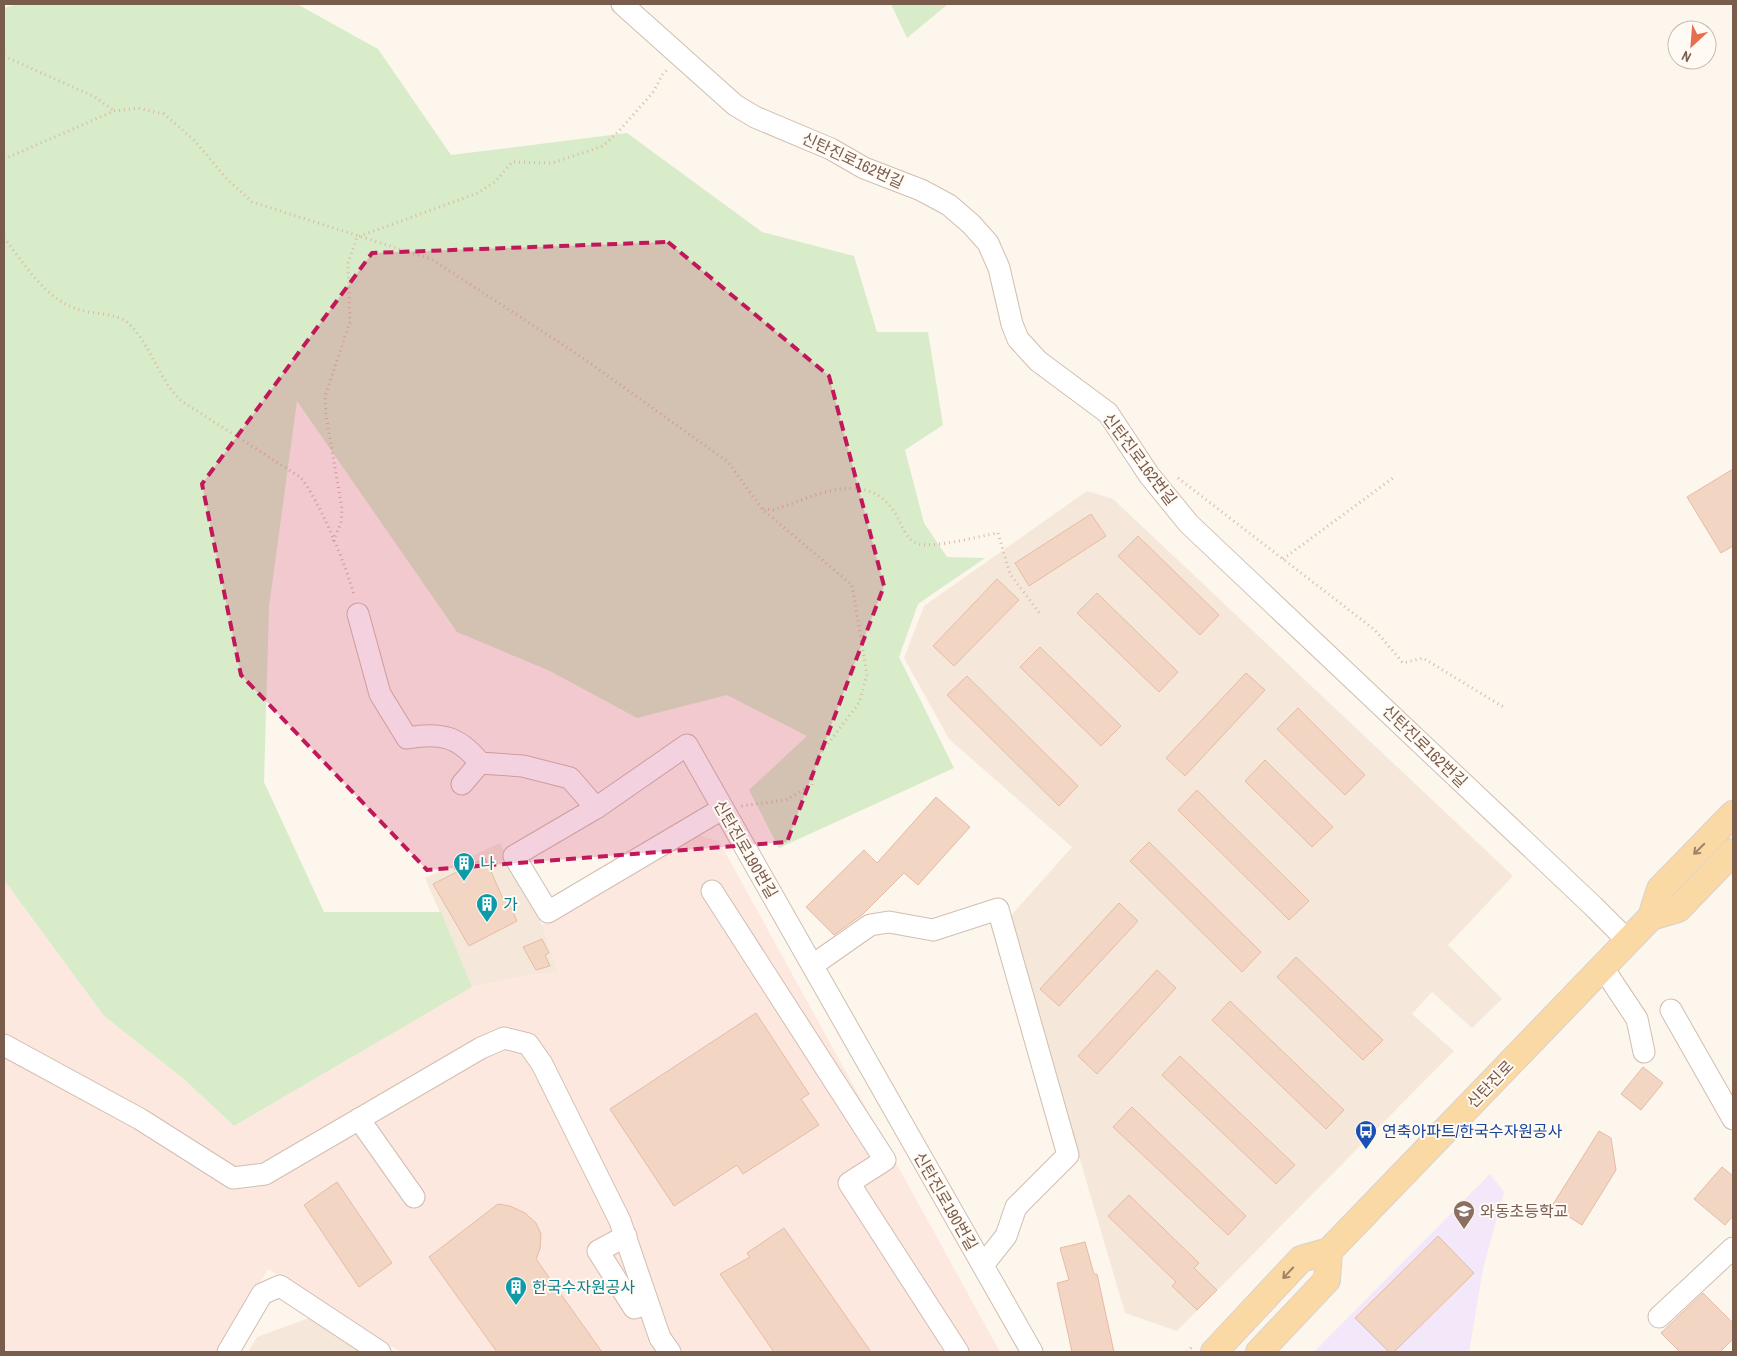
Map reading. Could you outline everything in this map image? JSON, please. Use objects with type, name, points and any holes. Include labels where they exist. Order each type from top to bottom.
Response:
[{"type":"main road","name":"신탄진로","points":[[1329,1251],[1651,917],[1660,888],[1733,814]]},
{"type":"main road","name":"신탄진로","points":[[1651,917],[1678,909],[1733,852]]},
{"type":"main road","points":[[1214,1352],[1301,1259],[1329,1251],[1327,1280],[1258,1352]]},
{"type":"street","name":"신탄진로162번길","points":[[622,4],[734,105],[755,117],[831,149],[864,168],[921,190],[949,205],[971,224],[988,243],[999,268],[1012,324],[1018,340],[1038,361],[1108,413],[1149,475],[1189,524],[1579,892],[1628,941]]},
{"type":"street","points":[[358,614],[380,694],[407,738],[424,735],[443,736],[468,747],[480,763],[523,766],[570,778],[596,808],[514,856],[548,912],[722,809]]},
{"type":"street","name":"신탄진로190번길","points":[[596,808],[687,746],[1032,1352]]},
{"type":"street","points":[[462,784],[480,763]]},
{"type":"street","points":[[712,891],[885,1160],[850,1183],[958,1352]]},
{"type":"street","points":[[813,965],[870,925],[889,922],[933,930],[998,908],[1068,1155],[1016,1207],[1006,1236],[983,1265]]},
{"type":"street","points":[[1602,968],[1637,1019],[1644,1052]]},
{"type":"street","points":[[1671,1010],[1733,1120]]},
{"type":"street","points":[[4,1045],[140,1119],[232,1178],[265,1174],[480,1048],[504,1038],[528,1044],[542,1064],[620,1221],[660,1338],[670,1352]]},
{"type":"street","points":[[359,1120],[414,1197]]},
{"type":"street","points":[[626,1236],[598,1251],[634,1308],[648,1304]]},
{"type":"street","points":[[1659,1317],[1733,1248]]},
{"type":"street","points":[[228,1352],[262,1294],[280,1286],[380,1352]]},
{"type":"path","points":[[357,237],[478,193],[496,180],[512,162],[552,163],[603,146],[620,131],[654,90],[662,75],[672,66],[677,55]]},
{"type":"path","points":[[4,56],[95,97],[114,111]]},
{"type":"path","points":[[4,160],[114,111],[138,108],[164,114],[194,140],[227,178],[252,202],[431,260],[577,354],[728,462],[762,509],[852,585],[867,675],[859,703],[816,758],[812,785],[786,800],[722,809]]},
{"type":"path","points":[[334,541],[341,523],[342,509],[326,416],[325,396],[350,322],[348,263],[357,237]]},
{"type":"path","points":[[4,238],[40,282],[56,298],[77,310],[115,317],[128,323],[170,388],[183,402],[300,477],[311,492],[334,541],[349,579],[358,614]]},
{"type":"path","points":[[1173,474],[1375,630],[1403,663],[1423,658],[1505,708]]},
{"type":"path","points":[[1283,559],[1393,478]]},
{"type":"path","points":[[762,509],[773,510],[840,489],[859,487],[872,491],[886,501],[907,535],[917,543],[934,544],[998,533],[1010,574],[1041,615]]},
{"type":"highlighted area","points":[[668,242],[829,376],[884,586],[787,842],[427,870],[241,675],[202,484],[372,253]]},
{"type":"shaded area","points":[[1087,491],[1113,499],[1513,876],[1448,945],[1502,999],[1472,1028],[1432,992],[1412,1014],[1454,1051],[1177,1331],[1125,1313],[1009,918],[1072,847],[949,739],[904,658],[924,606]]},
{"type":"shaded area","points":[[690,833],[719,841],[1000,1352],[401,1352],[268,1269],[219,1352],[4,1352],[4,880],[104,1016],[185,1080],[234,1126],[472,987],[529,975],[559,973],[542,925]]},
{"type":"shaded area","points":[[500,843],[542,925],[559,973],[529,975],[472,987],[425,878]]},
{"type":"shaded area","name":"와동초등학교","points":[[1490,1174],[1504,1192],[1483,1269],[1469,1352],[1314,1352]]},
{"type":"shaded area","points":[[312,1317],[363,1352],[248,1352],[257,1337]]},
{"type":"green space","points":[[17,4],[297,4],[378,49],[451,155],[627,133],[762,232],[854,256],[877,332],[928,332],[943,425],[905,450],[924,523],[947,557],[985,558],[918,604],[899,657],[954,768],[779,848],[749,790],[807,736],[727,695],[637,718],[550,671],[457,632],[297,401],[269,607],[264,782],[324,912],[441,912],[472,987],[234,1126],[185,1080],[104,1016],[4,880],[4,8]]},
{"type":"green space","points":[[891,4],[948,4],[907,38]]},
{"type":"building","points":[[1733,469],[1733,546],[1721,553],[1687,497]]},
{"type":"building","points":[[1091,514],[1106,536],[1029,586],[1015,563]]},
{"type":"building","points":[[1138,536],[1219,615],[1200,635],[1118,556]]},
{"type":"building","points":[[997,579],[1019,600],[954,666],[933,646]]},
{"type":"building","points":[[1097,593],[1178,672],[1159,692],[1077,613]]},
{"type":"building","points":[[1040,647],[1121,726],[1101,746],[1020,667]]},
{"type":"building","points":[[1246,673],[1265,690],[1185,776],[1166,758]]},
{"type":"building","points":[[967,676],[1078,786],[1059,806],[947,695]]},
{"type":"building","points":[[1298,708],[1365,775],[1345,795],[1277,729]]},
{"type":"building","points":[[1265,760],[1333,827],[1312,847],[1245,781]]},
{"type":"building","points":[[1197,790],[1309,901],[1289,920],[1178,810]]},
{"type":"building","points":[[936,797],[970,827],[918,885],[904,873],[863,914],[834,935],[806,907],[864,850],[877,863]]},
{"type":"building","points":[[1149,842],[1261,952],[1242,972],[1130,861]]},
{"type":"building","points":[[485,858],[504,901],[507,899],[517,921],[469,946],[433,884]]},
{"type":"building","points":[[1119,903],[1138,921],[1059,1006],[1040,989]]},
{"type":"building","points":[[542,939],[549,953],[545,955],[550,966],[536,970],[523,947]]},
{"type":"building","points":[[1296,957],[1383,1040],[1363,1060],[1277,977]]},
{"type":"building","points":[[1157,970],[1176,988],[1097,1074],[1078,1056]]},
{"type":"building","points":[[1230,1001],[1344,1110],[1326,1129],[1212,1020]]},
{"type":"building","points":[[756,1013],[809,1094],[801,1099],[819,1125],[743,1174],[737,1165],[674,1206],[610,1109]]},
{"type":"building","points":[[1180,1056],[1295,1165],[1276,1184],[1162,1075]]},
{"type":"building","points":[[1643,1067],[1663,1083],[1641,1110],[1621,1094]]},
{"type":"building","points":[[1132,1107],[1246,1216],[1228,1235],[1113,1127]]},
{"type":"building","points":[[1599,1131],[1611,1138],[1616,1170],[1582,1225],[1552,1206]]},
{"type":"building","points":[[1722,1167],[1733,1176],[1733,1216],[1725,1225],[1694,1199]]},
{"type":"building","points":[[337,1182],[392,1263],[359,1287],[304,1205]]},
{"type":"building","points":[[1129,1195],[1199,1263],[1194,1268],[1217,1290],[1197,1310],[1172,1286],[1176,1282],[1108,1216]]},
{"type":"building","name":"한국수자원공사","points":[[498,1204],[510,1206],[525,1213],[536,1223],[541,1234],[540,1249],[536,1259],[602,1352],[497,1352],[429,1257]]},
{"type":"building","points":[[784,1228],[871,1352],[774,1352],[720,1274],[750,1257],[747,1253]]},
{"type":"building","points":[[1438,1236],[1474,1273],[1394,1352],[1389,1352],[1355,1318]]},
{"type":"building","points":[[1085,1242],[1094,1274],[1097,1274],[1114,1352],[1072,1352],[1057,1283],[1069,1280],[1060,1248]]},
{"type":"building","points":[[1703,1293],[1733,1323],[1733,1339],[1720,1352],[1680,1352],[1661,1333]]},
{"type":"place","name":"나","points":[[464,882]]},
{"type":"place","name":"가","points":[[487,923]]},
{"type":"place","name":"연축아파트/한국수자원공사","points":[[1366,1150]]},
{"type":"place","name":"와동초등학교","points":[[1464,1230]]},
{"type":"place","name":"한국수자원공사","points":[[516,1306]]}]
